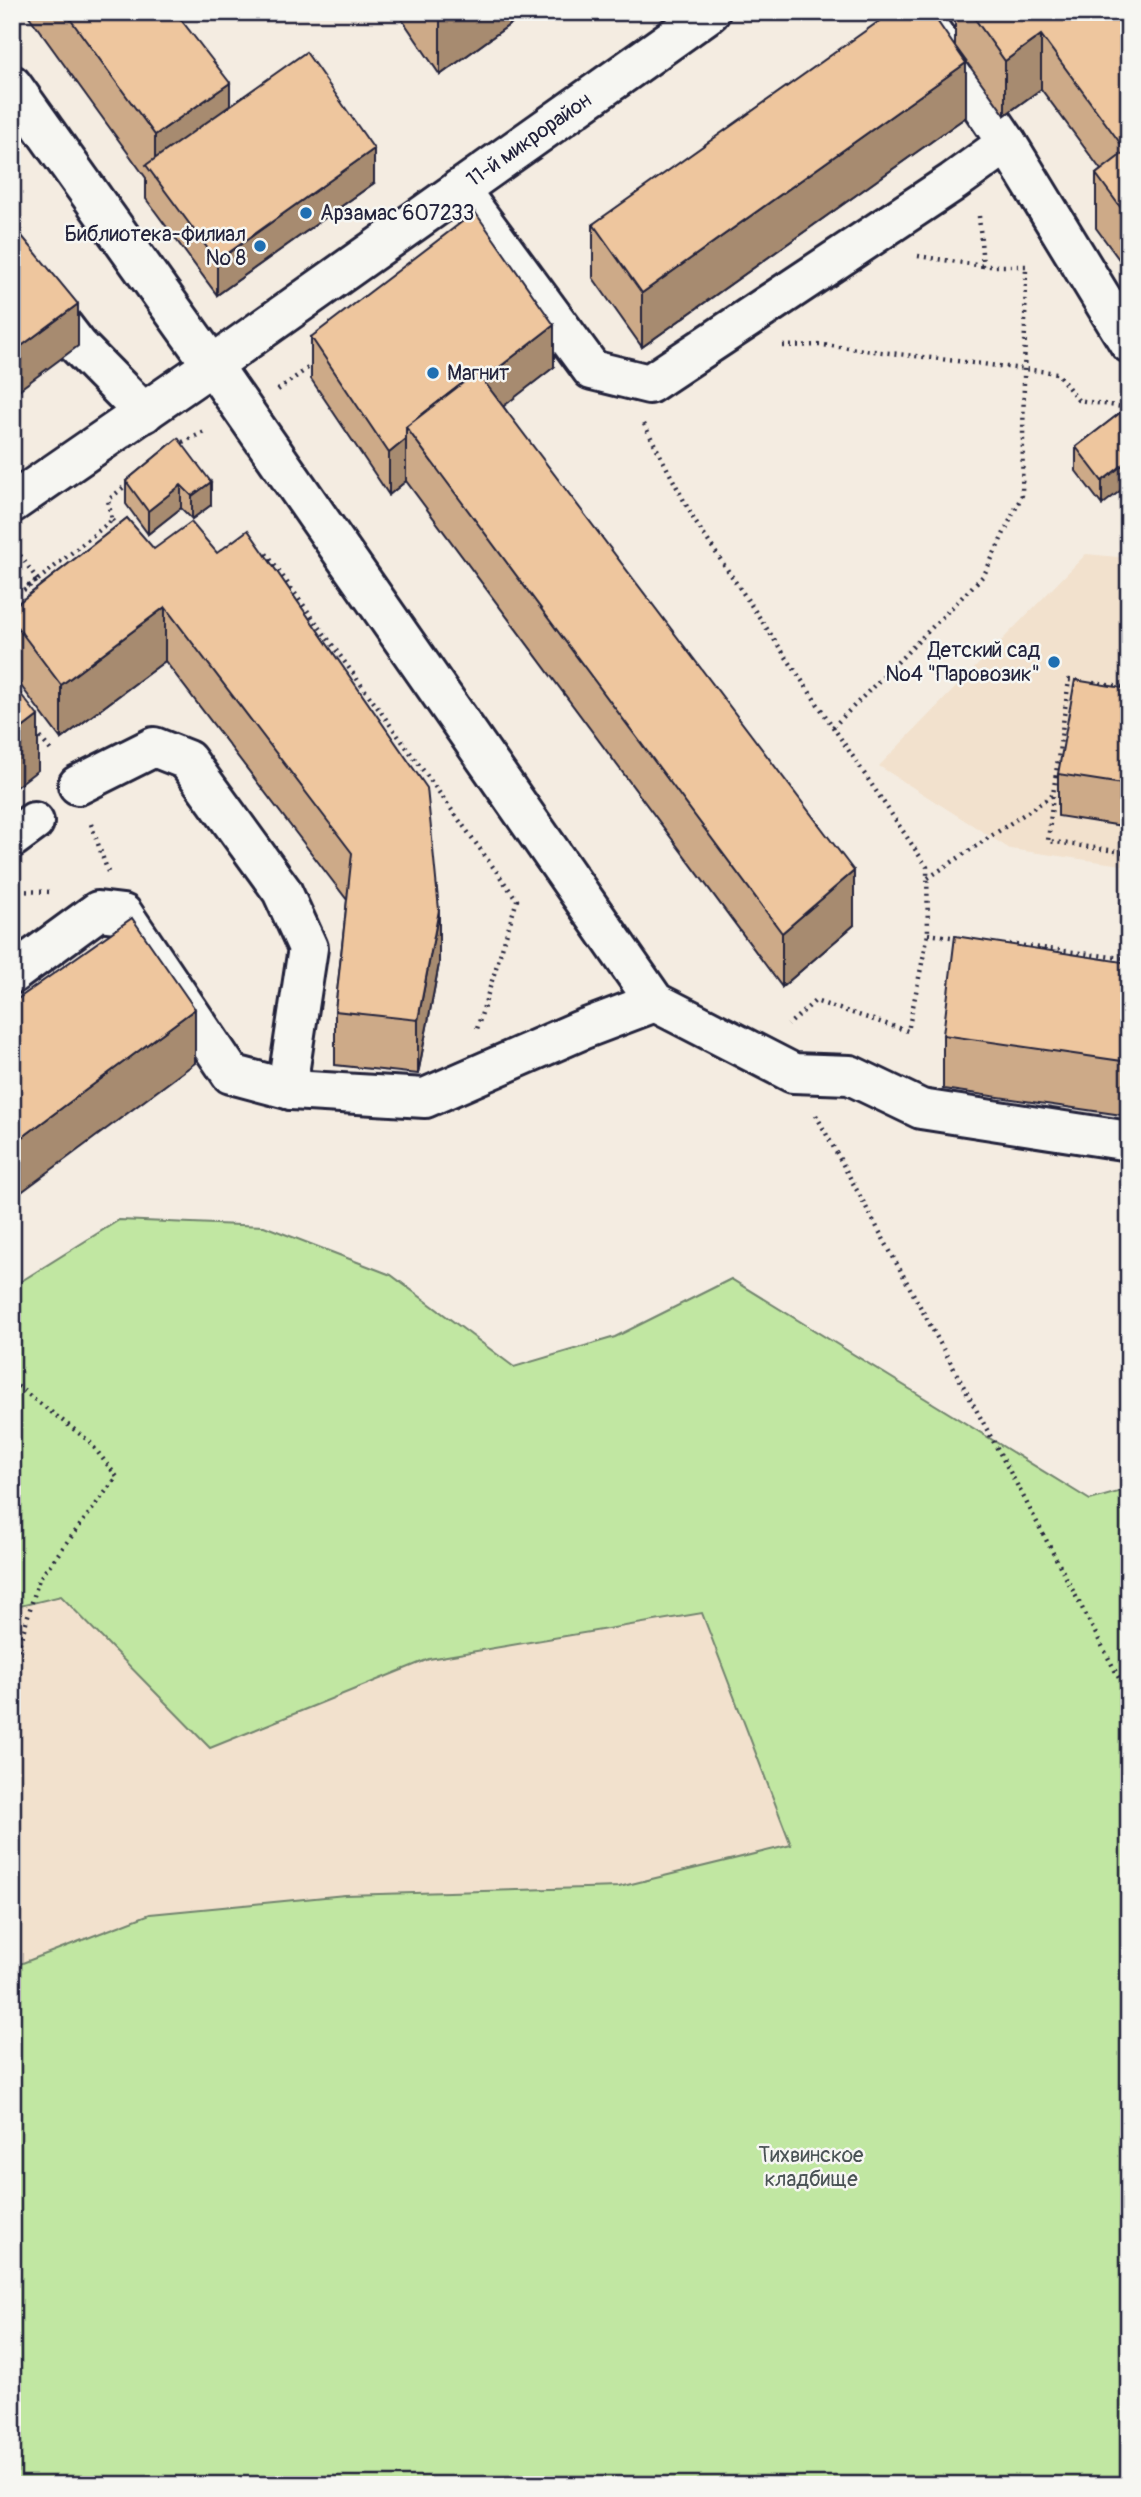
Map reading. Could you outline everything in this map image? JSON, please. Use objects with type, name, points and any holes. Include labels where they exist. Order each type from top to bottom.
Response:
[{"type":"street","name":"11-й микрорайон","points":[[12,503],[144,413],[710,12]]},
{"type":"street","points":[[918,12],[1007,143],[1129,343]]},
{"type":"street","points":[[12,85],[212,365],[655,1002],[793,1073],[850,1075],[921,1109],[1129,1142]]},
{"type":"street","points":[[459,189],[592,370],[649,384],[1007,143]]},
{"type":"street","points":[[12,260],[78,346],[144,413]]},
{"type":"street","points":[[78,785],[154,747],[187,760],[282,891],[308,948],[290,1067],[291,1090]]},
{"type":"street","points":[[12,974],[98,911],[122,914],[231,1073],[291,1090],[425,1098],[581,1030],[655,1002]]},
{"type":"path","points":[[833,727],[984,575],[1023,495],[1026,265],[983,266],[976,166]]},
{"type":"path","points":[[769,347],[823,345],[1057,373],[1078,400],[1129,408]]},
{"type":"path","points":[[619,377],[694,520],[927,867],[928,934],[908,1031],[815,1001],[756,1054]]},
{"type":"path","points":[[111,520],[119,530]]},
{"type":"path","points":[[12,544],[46,591]]},
{"type":"path","points":[[256,558],[265,552],[517,900],[460,1083]]},
{"type":"path","points":[[25,588],[38,580]]},
{"type":"path","points":[[12,598],[38,580]]},
{"type":"path","points":[[1129,688],[1069,680],[1048,841],[1129,853]]},
{"type":"path","points":[[29,722],[78,785],[122,914]]},
{"type":"path","points":[[928,878],[1053,795]]},
{"type":"path","points":[[928,934],[968,939]]},
{"type":"path","points":[[1008,944],[1129,959]]},
{"type":"path","points":[[793,1073],[904,1274],[1129,1697]]},
{"type":"path","points":[[12,1382],[89,1441],[117,1477],[39,1578],[12,1669]]},
{"type":"shaded area","name":"Детский сад №4 \"Паровозик\"","points":[[1086,554],[1129,558],[1129,866],[1010,849],[879,766]]},
{"type":"shaded area","points":[[61,1596],[210,1748],[429,1659],[702,1613],[791,1845],[619,1887],[345,1895],[150,1914],[12,1967],[12,1608]]},
{"type":"green space","name":"Тихвинское кладбище","points":[[119,1220],[264,1226],[391,1275],[514,1367],[615,1337],[731,1279],[1090,1500],[1129,1489],[1129,2485],[12,2485],[12,1967],[150,1914],[345,1895],[619,1887],[791,1845],[702,1613],[429,1659],[210,1748],[61,1596],[12,1608],[12,1287]]},
{"type":"building","points":[[65,12],[175,12],[230,83],[155,135]]},
{"type":"building","points":[[434,12],[452,12],[440,21]]},
{"type":"building","points":[[892,12],[931,12],[966,63],[642,293],[593,224]]},
{"type":"building","points":[[970,12],[1120,12],[1129,24],[1129,219],[1096,174],[1126,151],[1041,35],[1005,61]]},
{"type":"building","points":[[306,52],[374,149],[217,261],[146,165]]},
{"type":"building","name":"Магнит","points":[[475,212],[554,325],[483,380],[477,372],[406,427],[406,439],[389,453],[311,337]]},
{"type":"building","points":[[12,224],[78,304],[12,353]]},
{"type":"building","points":[[477,372],[854,871],[782,933],[406,427]]},
{"type":"building","points":[[1129,406],[1129,460],[1102,481],[1076,447]]},
{"type":"building","points":[[178,438],[211,482],[192,496],[181,485],[148,511],[126,481]]},
{"type":"building","points":[[127,518],[154,549],[191,522],[217,553],[248,530],[427,788],[439,910],[418,1020],[335,1011],[352,853],[165,607],[61,685],[12,620],[12,608]]},
{"type":"building","points":[[1075,680],[1129,689],[1129,785],[1058,774]]},
{"type":"building","points":[[12,683],[38,716],[12,736]]},
{"type":"building","points":[[132,918],[195,1009],[12,1145],[12,1003]]},
{"type":"building","points":[[955,936],[1129,963],[1129,1062],[943,1035]]},
{"type":"place","name":"Арзамас 607233","points":[[306,213]]},
{"type":"place","name":"Библиотека-филиал № 8","points":[[260,246]]},
{"type":"place","name":"Магнит","points":[[433,373]]},
{"type":"place","name":"Детский сад №4 \"Паровозик\"","points":[[1054,662]]}]
